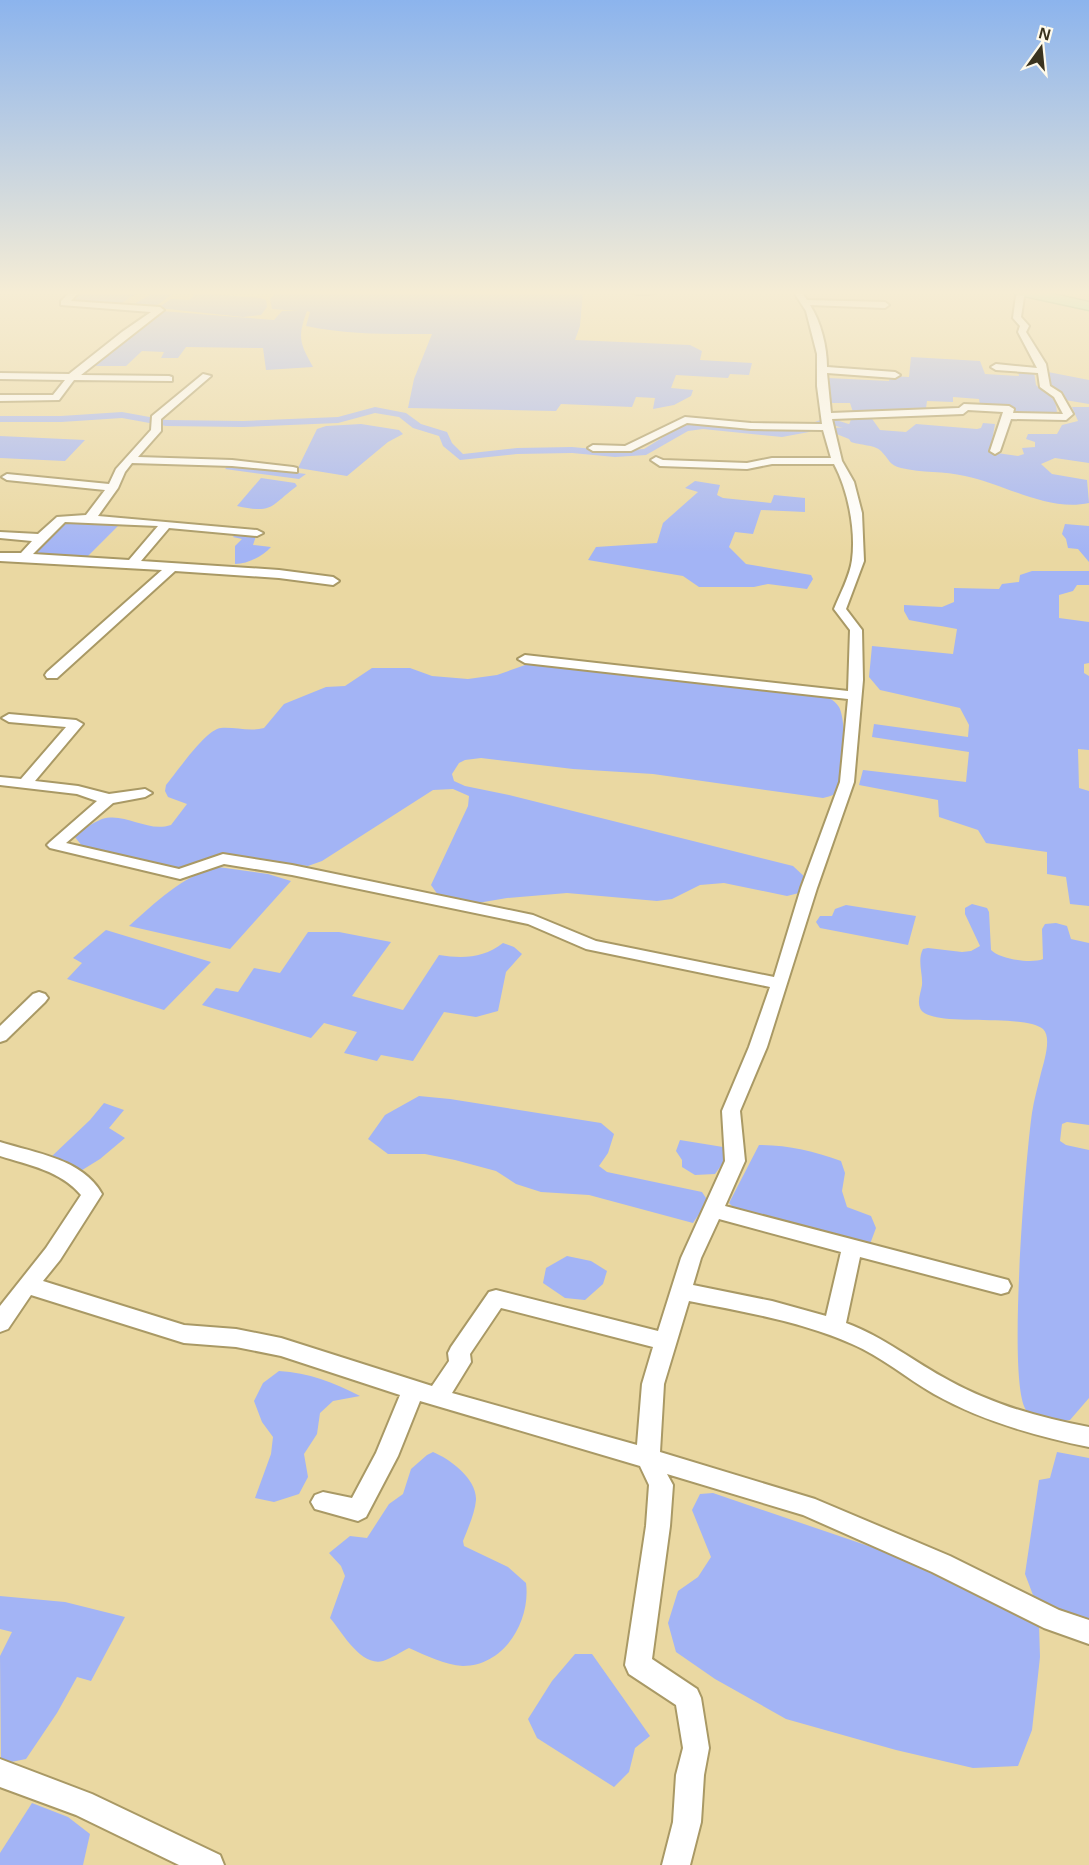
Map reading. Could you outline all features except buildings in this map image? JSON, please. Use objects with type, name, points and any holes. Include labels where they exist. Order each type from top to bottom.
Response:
[{"type":"street","points":[[0,398],[56,398],[71,378]]},
{"type":"street","points":[[122,378],[169,379]]},
{"type":"street","points":[[90,518],[113,488],[120,471],[129,459],[147,442],[157,422],[204,378]]},
{"type":"street","points":[[675,1865],[687,1822],[690,1775],[696,1748],[688,1698],[638,1665],[658,1526],[661,1485],[648,1459],[653,1384],[691,1258],[735,1161],[731,1111],[758,1047],[809,888],[847,782],[855,696],[856,630],[840,609],[858,561],[858,525],[849,482],[837,461],[827,421],[823,378]]},
{"type":"street","points":[[1009,416],[1066,417],[1066,409],[1058,395],[1045,387],[1044,378]]},
{"type":"street","points":[[593,448],[627,449],[685,420],[752,426],[963,411],[964,407],[976,406],[1009,409],[1009,416],[1003,426],[995,451]]},
{"type":"street","points":[[129,459],[232,463],[293,470]]},
{"type":"street","points":[[656,460],[660,463],[747,466],[772,461],[837,461]]},
{"type":"street","points":[[7,477],[113,488]]},
{"type":"street","points":[[24,557],[61,519],[90,518],[257,533]]},
{"type":"street","points":[[132,565],[166,524]]},
{"type":"street","points":[[0,534],[41,538]]},
{"type":"street","points":[[0,557],[279,574],[333,581]]},
{"type":"street","points":[[52,675],[172,567]]},
{"type":"street","points":[[525,659],[855,696]]},
{"type":"street","points":[[9,718],[76,724],[25,783]]},
{"type":"street","points":[[0,781],[78,790],[108,799],[146,793]]},
{"type":"street","points":[[108,799],[54,845],[180,874],[223,859],[292,870],[533,920],[592,945],[780,984]]},
{"type":"street","points":[[0,1036],[39,998]]},
{"type":"street","points":[[0,1149],[57,1167],[78,1178],[92,1194],[53,1254],[26,1286],[0,1323]]},
{"type":"street","points":[[712,1210],[1001,1286]]},
{"type":"street","points":[[834,1328],[852,1248]]},
{"type":"street","points":[[26,1286],[43,1289],[183,1334],[236,1338],[281,1347],[413,1390],[723,1479],[807,1506],[941,1564],[1053,1620],[1089,1632]]},
{"type":"street","points":[[680,1292],[784,1314],[834,1328],[861,1338],[901,1360],[938,1385],[1008,1418],[1089,1437]]},
{"type":"street","points":[[437,1397],[460,1362],[459,1353],[496,1298],[665,1341]]},
{"type":"street","points":[[323,1502],[357,1510],[386,1456],[413,1390]]},
{"type":"street","points":[[0,1773],[82,1804],[210,1865]]},
{"type":"water","points":[[675,378],[671,388],[693,390],[691,396],[674,405],[653,409],[655,398],[636,397],[632,407],[561,404],[556,411],[408,408],[414,379]]},
{"type":"water","points":[[828,378],[889,381],[890,378],[1035,378],[1036,385],[1053,399],[1057,414],[1016,415],[1014,408],[980,405],[979,399],[953,397],[953,402],[927,401],[926,408],[853,412],[850,403],[830,403]]},
{"type":"water","points":[[1049,378],[1089,380],[1089,404],[1065,400],[1060,392],[1050,385]]},
{"type":"water","points":[[1072,407],[1089,407],[1089,463],[1055,458],[1041,464],[1052,474],[1087,480],[1089,503],[1073,505],[1042,501],[965,476],[897,467],[879,449],[851,442],[834,433],[833,428],[848,427],[852,417],[870,416],[880,430],[906,432],[916,424],[977,429],[981,428],[983,423],[995,424],[990,452],[1018,456],[1024,454],[1022,448],[1035,447],[1035,442],[1026,439],[1028,434],[1057,434],[1062,425],[1078,421]]},
{"type":"water","points":[[361,424],[399,430],[403,434],[388,442],[347,476],[298,468],[317,429],[326,426]]},
{"type":"water","points":[[0,436],[85,440],[65,461],[0,458]]},
{"type":"water","points":[[230,464],[306,474],[299,479],[225,469]]},
{"type":"water","points":[[261,478],[295,483],[297,486],[276,503],[265,508],[237,506]]},
{"type":"water","points":[[695,481],[720,485],[717,495],[723,498],[771,503],[774,495],[805,498],[805,512],[761,510],[753,534],[735,532],[729,547],[746,564],[811,575],[813,579],[807,589],[768,584],[754,587],[699,587],[683,576],[588,560],[596,547],[657,543],[663,523],[698,492],[685,488]]},
{"type":"water","points":[[64,522],[119,525],[86,558],[31,555]]},
{"type":"water","points":[[1065,524],[1089,526],[1089,562],[1078,549],[1068,548],[1062,534]]},
{"type":"water","points":[[236,533],[256,536],[253,545],[271,547],[255,559],[235,564],[235,546],[242,539],[233,537]]},
{"type":"water","points":[[1032,571],[1089,571],[1089,585],[1077,585],[1073,591],[1059,595],[1059,618],[1089,622],[1089,663],[1084,664],[1084,673],[1089,676],[1089,750],[1078,749],[1079,788],[1089,791],[1089,906],[1070,904],[1066,877],[1047,874],[1047,852],[986,843],[978,830],[939,817],[938,800],[859,785],[863,770],[966,782],[969,752],[872,737],[874,724],[968,737],[969,725],[960,708],[880,690],[869,677],[872,646],[953,654],[957,629],[909,620],[904,611],[904,605],[942,607],[954,602],[954,588],[999,589],[1002,584],[1019,582],[1020,575]]},
{"type":"water","points":[[531,663],[816,693],[835,702],[839,707],[843,723],[845,746],[843,779],[837,793],[823,798],[653,774],[573,769],[481,758],[459,763],[452,774],[454,781],[465,786],[793,866],[807,879],[803,892],[787,896],[724,883],[700,885],[672,899],[657,901],[567,893],[507,898],[472,904],[438,895],[431,885],[468,806],[469,796],[453,789],[433,790],[322,861],[308,866],[231,856],[187,869],[169,868],[83,847],[74,836],[102,819],[120,818],[162,827],[171,825],[187,804],[168,797],[165,791],[166,785],[192,752],[215,730],[264,728],[284,704],[326,687],[345,686],[372,668],[410,668],[432,676],[468,679],[497,675]]},
{"type":"water","points":[[218,867],[268,874],[291,881],[230,949],[129,926],[181,883]]},
{"type":"water","points":[[972,904],[987,908],[991,950],[1001,956],[1024,961],[1043,959],[1042,929],[1045,924],[1056,923],[1067,926],[1071,939],[1089,943],[1089,1125],[1067,1122],[1062,1124],[1060,1141],[1066,1145],[1089,1150],[1089,1398],[1070,1420],[1042,1420],[1027,1411],[1021,1394],[1018,1361],[1019,1269],[1029,1136],[1046,1050],[1046,1033],[1032,1024],[940,1018],[927,1014],[919,1005],[922,985],[920,958],[923,949],[962,952],[971,951],[980,946],[965,914],[965,908]]},
{"type":"water","points":[[846,905],[916,916],[908,945],[820,928],[816,922],[820,916],[832,916],[835,909]]},
{"type":"water","points":[[106,930],[211,962],[164,1010],[67,979],[82,963],[73,958]]},
{"type":"water","points":[[308,932],[339,932],[391,942],[352,996],[403,1010],[439,955],[473,956],[488,952],[503,943],[514,947],[522,954],[506,972],[498,1011],[476,1017],[444,1012],[413,1061],[381,1055],[377,1061],[344,1053],[357,1032],[324,1023],[311,1038],[202,1005],[216,988],[238,992],[254,968],[280,973]]},
{"type":"water","points":[[419,1096],[601,1123],[614,1134],[608,1153],[599,1166],[607,1172],[702,1192],[708,1201],[693,1223],[589,1195],[541,1192],[516,1184],[496,1171],[455,1160],[425,1154],[388,1154],[368,1139],[385,1115]]},
{"type":"water","points":[[104,1103],[124,1110],[109,1128],[125,1138],[100,1159],[79,1172],[51,1157],[90,1120]]},
{"type":"water","points":[[680,1140],[723,1147],[726,1159],[715,1174],[695,1175],[682,1167],[682,1160],[676,1151]]},
{"type":"water","points":[[759,1145],[800,1149],[841,1161],[845,1173],[842,1191],[847,1207],[871,1216],[876,1228],[870,1244],[853,1243],[741,1215],[729,1203]]},
{"type":"water","points":[[567,1256],[591,1261],[607,1271],[603,1284],[585,1300],[565,1298],[543,1283],[546,1268]]},
{"type":"water","points":[[279,1371],[321,1379],[360,1396],[333,1401],[320,1413],[317,1434],[304,1454],[308,1477],[299,1494],[274,1502],[255,1498],[271,1454],[273,1437],[262,1422],[254,1401],[263,1383]]},
{"type":"water","points":[[433,1452],[461,1471],[475,1492],[475,1505],[463,1541],[464,1546],[508,1567],[526,1583],[524,1612],[519,1626],[503,1649],[478,1664],[463,1666],[449,1664],[409,1648],[383,1661],[367,1659],[353,1647],[330,1618],[345,1576],[341,1566],[329,1553],[350,1536],[367,1538],[389,1504],[403,1494],[411,1469]]},
{"type":"water","points":[[1057,1452],[1089,1458],[1089,1623],[1061,1612],[1033,1595],[1025,1574],[1039,1480],[1050,1478]]},
{"type":"water","points":[[713,1493],[939,1570],[1039,1625],[1040,1657],[1032,1730],[1018,1766],[973,1768],[896,1750],[786,1719],[715,1679],[676,1652],[668,1623],[678,1591],[698,1577],[711,1557],[692,1510],[700,1494]]},
{"type":"water","points":[[0,1596],[65,1602],[125,1617],[91,1681],[77,1677],[57,1713],[26,1759],[1,1764],[0,1656],[12,1632],[0,1629]]},
{"type":"water","points":[[575,1654],[592,1654],[650,1736],[635,1748],[629,1772],[614,1787],[537,1738],[528,1719],[552,1681]]},
{"type":"water","points":[[32,1803],[68,1817],[90,1834],[83,1865],[0,1865],[0,1853]]},
{"type":"waterway","points":[[0,419],[61,419],[122,415],[166,423],[243,424],[338,420],[375,410],[402,415],[417,426],[443,434],[447,444],[460,457],[517,451],[572,450],[615,454],[646,452],[685,428],[703,426],[782,434],[805,430],[820,423],[836,423],[869,432]]}]
